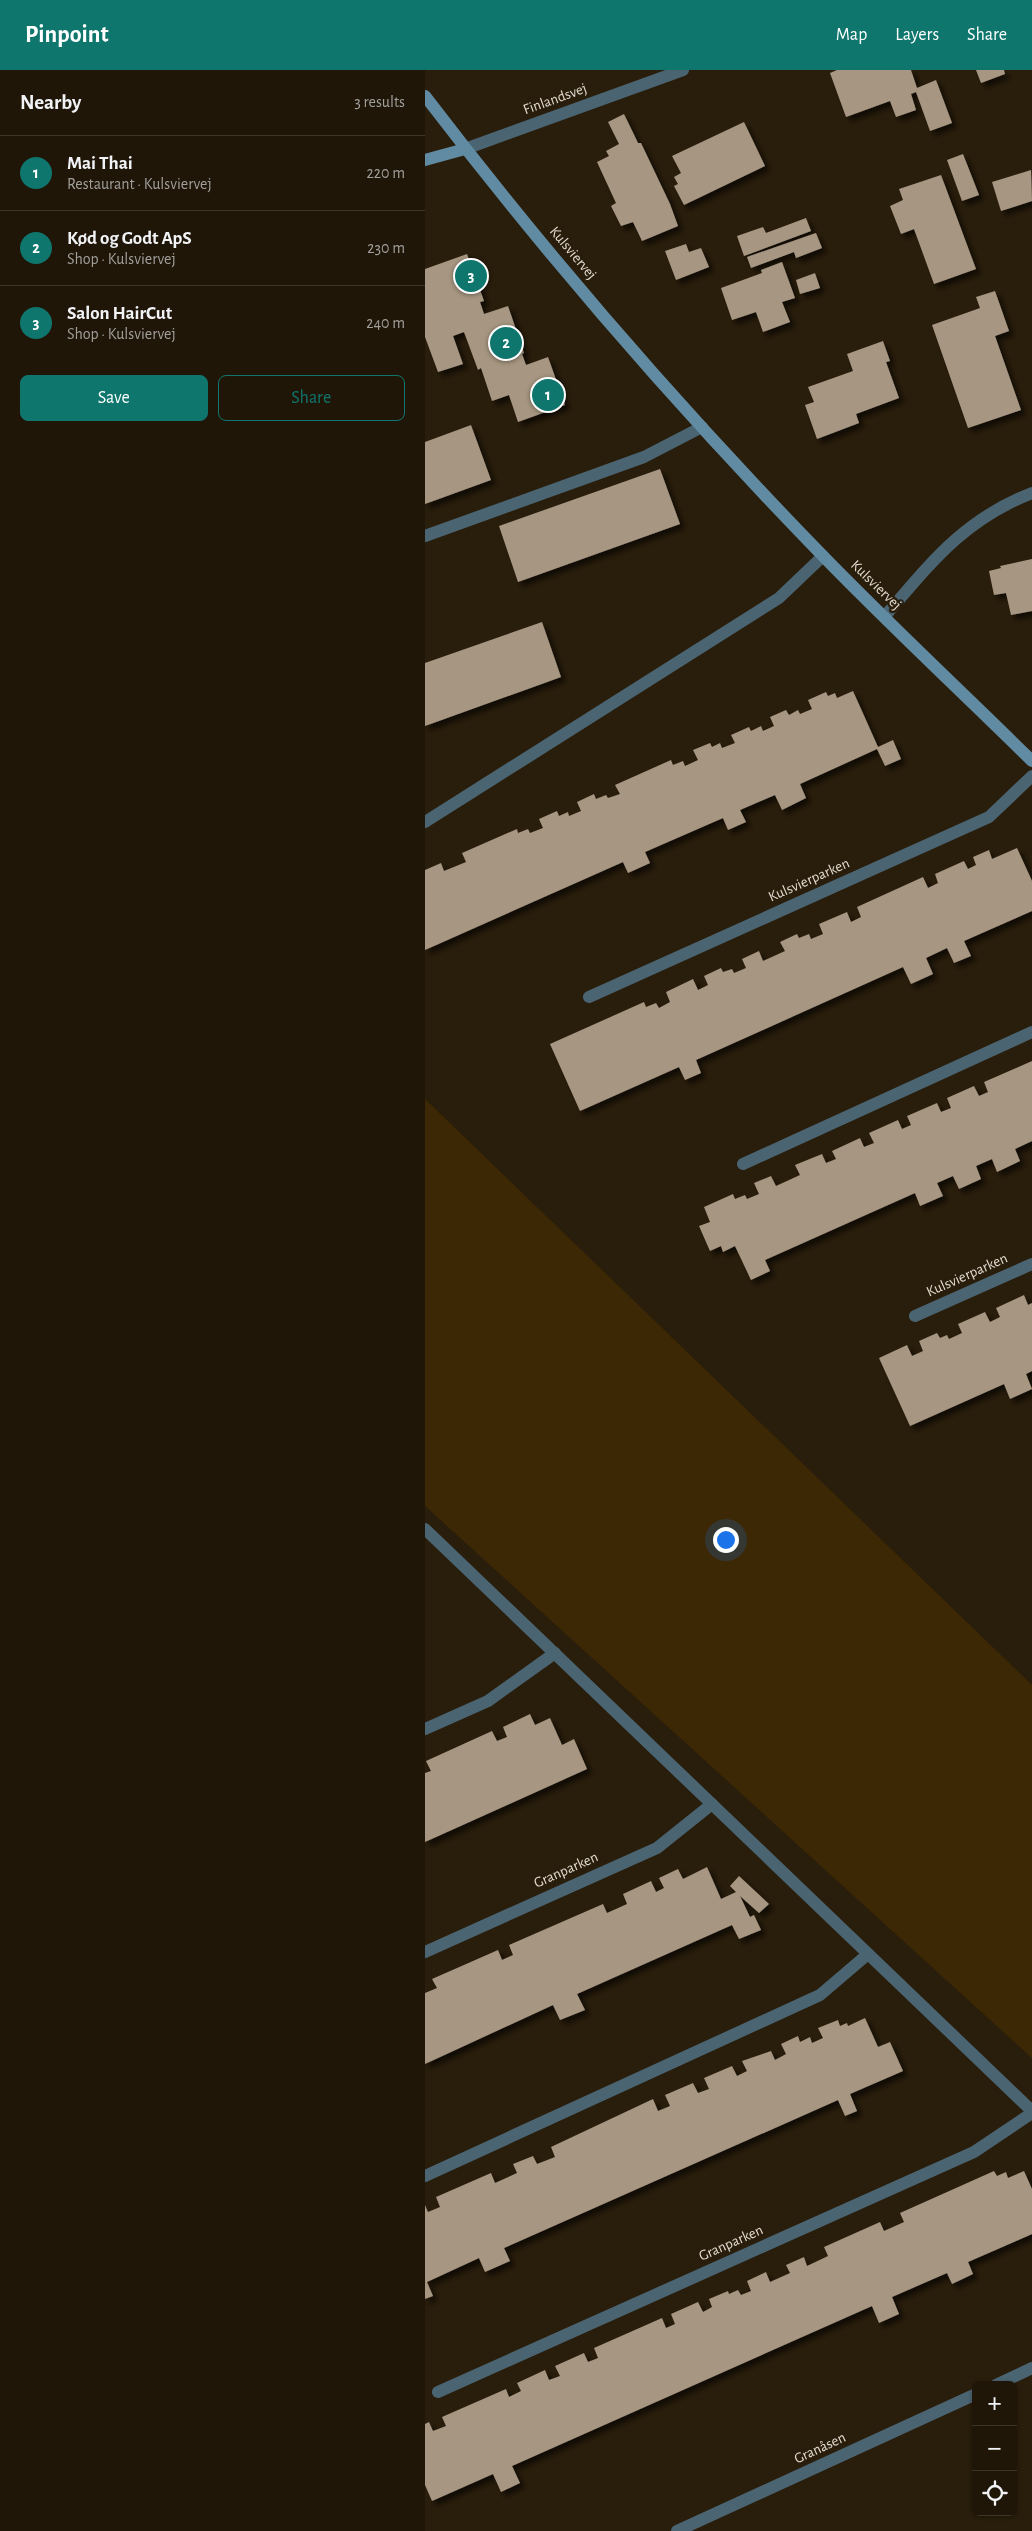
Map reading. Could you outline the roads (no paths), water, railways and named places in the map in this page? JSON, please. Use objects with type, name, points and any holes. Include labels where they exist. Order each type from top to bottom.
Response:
[{"type":"street","name":"Finlandsvej","points":[[465,149],[683,70]]},
{"type":"street","name":"Kulsviervej","points":[[425,96],[465,149],[574,280],[702,427],[823,556],[1032,761]]},
{"type":"street","points":[[425,160],[465,149]]},
{"type":"street","points":[[425,536],[644,457],[702,427]]},
{"type":"street","points":[[885,616],[943,550],[973,524],[1032,493]]},
{"type":"street","points":[[425,822],[779,598],[823,556]]},
{"type":"street","name":"Kulsvierparken","points":[[589,997],[989,817],[1032,776]]},
{"type":"street","points":[[743,1164],[1032,1032]]},
{"type":"street","name":"Kulsvierparken","points":[[915,1316],[1032,1264]]},
{"type":"street","name":"Granparken","points":[[425,1529],[1032,2112],[974,2152],[437,2392]]},
{"type":"street","points":[[425,1729],[488,1701],[555,1653]]},
{"type":"street","name":"Granparken","points":[[425,1952],[657,1848],[712,1804]]},
{"type":"street","points":[[425,2176],[820,1996],[868,1954]]},
{"type":"street","points":[[1004,2381],[1032,2368]]},
{"type":"street","name":"Granåsen","points":[[677,2531],[972,2396]]},
{"type":"place","name":"Salon HairCut","points":[[471,276]]},
{"type":"place","name":"Kød og Godt ApS","points":[[506,343]]},
{"type":"place","name":"Mai Thai","points":[[548,395]]}]
